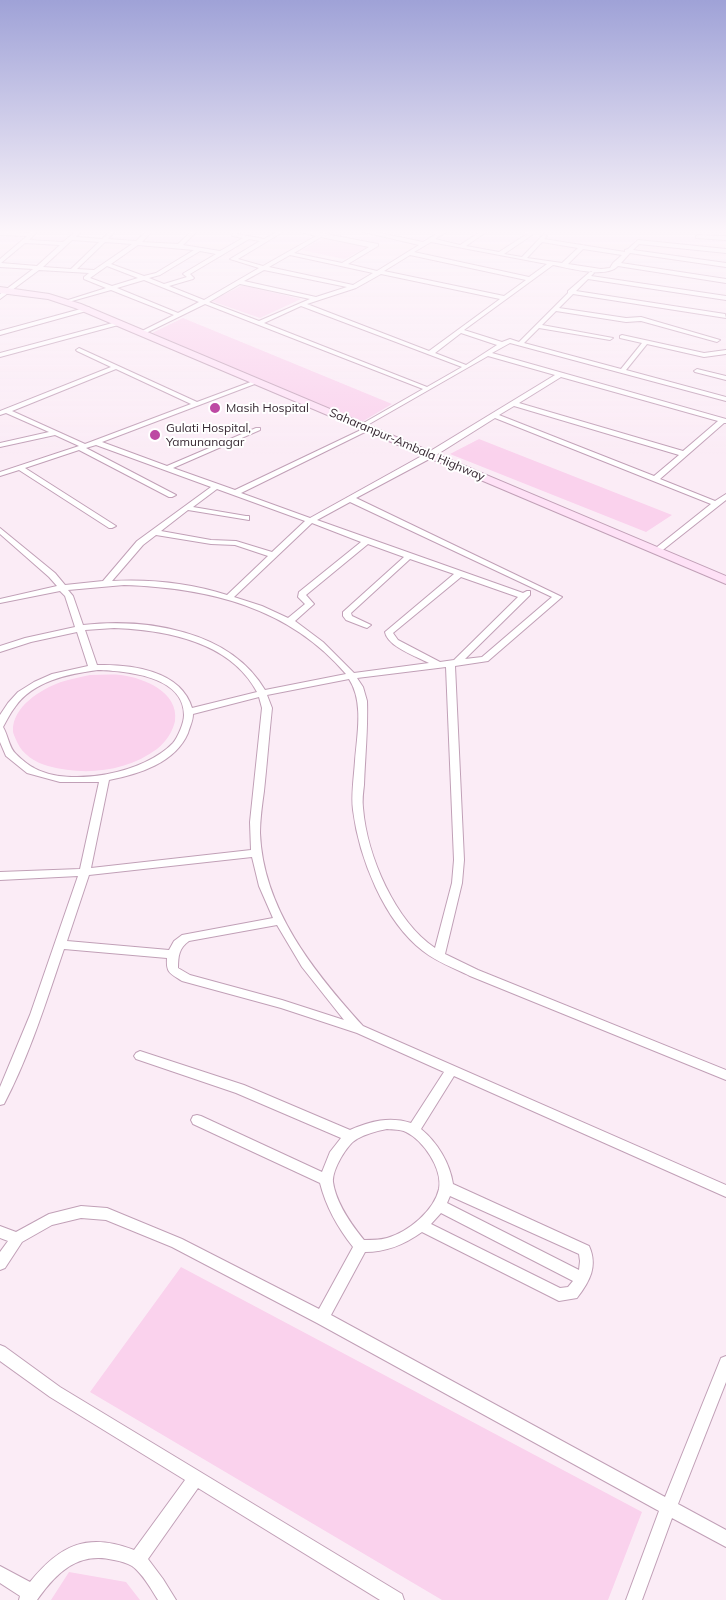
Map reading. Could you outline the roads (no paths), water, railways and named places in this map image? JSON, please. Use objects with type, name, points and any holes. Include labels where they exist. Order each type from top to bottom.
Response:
[{"type":"main road","name":"Saharanpur-Ambala Highway","points":[[75,305],[144,332],[365,428],[726,580]]},
{"type":"street","points":[[154,305],[179,315]]},
{"type":"street","points":[[144,332],[199,305]]},
{"type":"street","points":[[211,305],[428,389]]},
{"type":"street","points":[[259,323],[300,305]]},
{"type":"street","points":[[303,305],[467,367]]},
{"type":"street","points":[[430,353],[497,305]]},
{"type":"street","points":[[521,342],[558,305]]},
{"type":"street","points":[[650,305],[725,316]]},
{"type":"street","points":[[555,308],[614,315],[631,321],[641,319],[717,340]]},
{"type":"street","points":[[0,333],[88,309]]},
{"type":"street","points":[[0,356],[120,323]]},
{"type":"street","points":[[538,326],[610,338]]},
{"type":"street","points":[[460,331],[502,344]]},
{"type":"street","points":[[622,337],[704,355],[711,355],[718,351],[726,352]]},
{"type":"street","points":[[235,494],[365,428],[502,344],[510,341],[521,342],[723,398],[726,392]]},
{"type":"street","points":[[622,371],[646,342]]},
{"type":"street","points":[[79,350],[196,404]]},
{"type":"street","points":[[487,354],[724,420]]},
{"type":"street","points":[[3,412],[116,367]]},
{"type":"street","points":[[697,371],[726,378]]},
{"type":"street","points":[[229,597],[311,520],[430,455],[560,375]]},
{"type":"street","points":[[0,474],[83,447],[258,381]]},
{"type":"street","points":[[514,404],[684,454]]},
{"type":"street","points":[[3,412],[56,433],[172,495]]},
{"type":"street","points":[[495,416],[717,504]]},
{"type":"street","points":[[655,479],[724,420]]},
{"type":"street","points":[[167,468],[258,429]]},
{"type":"street","points":[[0,445],[56,433]]},
{"type":"street","points":[[95,442],[367,542],[524,596]]},
{"type":"street","points":[[20,468],[112,526]]},
{"type":"street","points":[[107,582],[134,548],[216,486]]},
{"type":"street","points":[[656,550],[726,496]]},
{"type":"street","points":[[189,712],[263,693],[351,676],[485,659],[558,597],[349,498]]},
{"type":"street","points":[[188,508],[246,518]]},
{"type":"street","points":[[0,530],[62,586],[69,596],[93,668]]},
{"type":"street","points":[[154,532],[211,542],[236,543],[273,555]]},
{"type":"street","points":[[290,622],[310,604],[302,598],[302,594],[367,542]]},
{"type":"street","points":[[367,624],[349,618],[347,612],[409,556]]},
{"type":"street","points":[[437,664],[395,642],[389,635],[390,632],[459,574]]},
{"type":"street","points":[[0,601],[62,586],[107,582],[174,585],[229,597],[290,622],[317,640],[358,686],[362,700],[358,807],[362,829],[368,851],[395,913],[420,943],[438,956],[483,977],[726,1075]]},
{"type":"street","points":[[438,956],[457,883],[459,860],[454,662],[536,586]]},
{"type":"street","points":[[0,649],[37,636],[81,628],[119,624],[146,626],[183,634],[208,644],[230,657],[248,672],[263,693],[267,708],[255,833],[261,875],[280,921],[320,986],[360,1029]]},
{"type":"street","points":[[93,668],[121,668],[147,673],[168,682],[183,696],[189,712],[188,729],[177,746],[158,761],[133,773],[104,780],[75,781],[49,778],[26,769],[10,757],[0,742],[0,727],[7,709],[22,694],[42,682],[58,676],[93,668]]},
{"type":"street","points":[[0,1100],[15,1069],[36,1015],[85,872],[104,780]]},
{"type":"street","points":[[0,876],[85,872],[257,853]]},
{"type":"street","points":[[280,921],[186,938],[175,947],[173,970],[186,978],[282,1004],[360,1029],[726,1191]]},
{"type":"street","points":[[60,945],[174,954]]},
{"type":"street","points":[[140,1056],[240,1089],[350,1136]]},
{"type":"street","points":[[415,1128],[452,1070]]},
{"type":"street","points":[[197,1120],[326,1180]]},
{"type":"street","points":[[398,1123],[415,1128],[429,1143],[444,1173],[446,1187],[438,1205],[412,1233],[394,1242],[379,1246],[361,1246],[338,1214],[330,1196],[326,1180],[333,1158],[350,1136],[366,1129],[382,1124],[398,1123]]},
{"type":"street","points":[[420,1225],[558,1295],[572,1293],[588,1263],[588,1256],[584,1250],[446,1187]]},
{"type":"street","points":[[438,1205],[581,1278]]},
{"type":"street","points":[[0,1264],[17,1238],[49,1220],[81,1212],[108,1214],[177,1243],[322,1318],[726,1539]]},
{"type":"street","points":[[0,1232],[17,1238]]},
{"type":"street","points":[[322,1318],[361,1246]]},
{"type":"street","points":[[0,1352],[55,1392],[396,1600]]},
{"type":"street","points":[[634,1600],[668,1508],[726,1363]]},
{"type":"street","points":[[137,1560],[196,1478]]},
{"type":"street","points":[[0,1574],[29,1597],[59,1563],[73,1553],[107,1549],[137,1560],[168,1600]]},
{"type":"place","name":"Masih Hospital","points":[[215,408]]},
{"type":"place","name":"Gulati Hospital, Yamunanagar","points":[[155,435]]}]
